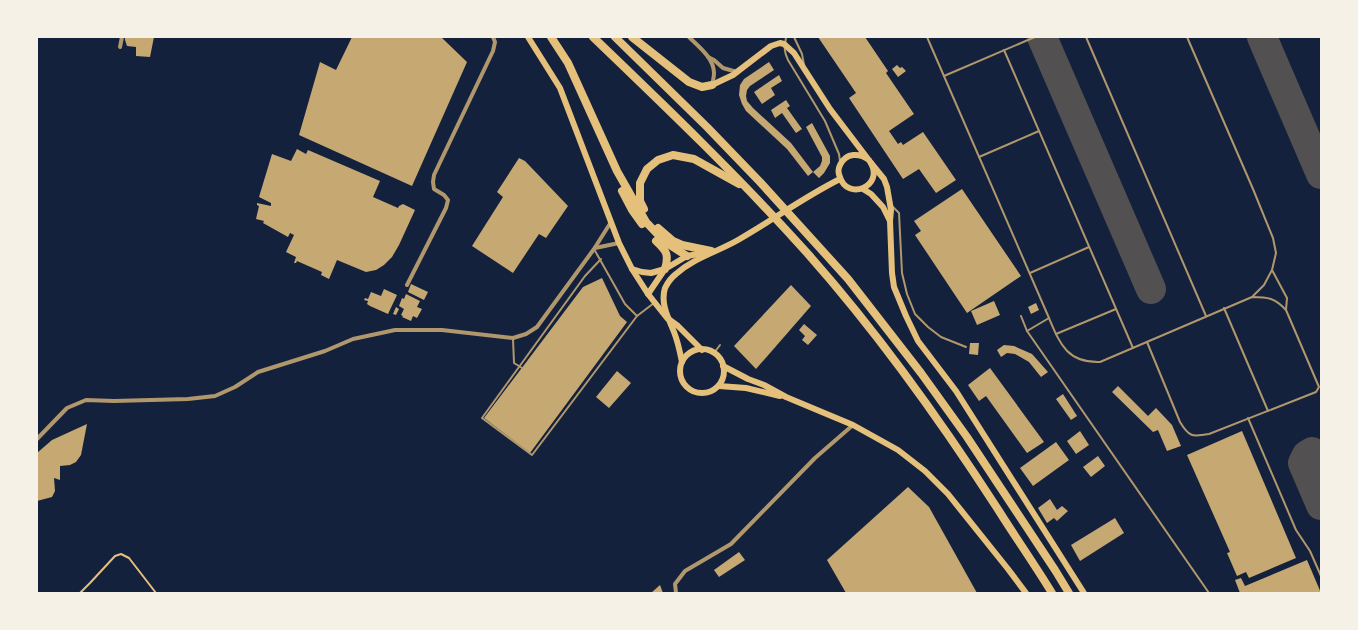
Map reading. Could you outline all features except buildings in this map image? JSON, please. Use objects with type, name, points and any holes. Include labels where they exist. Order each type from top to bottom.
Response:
[{"type":"highway","points":[[551,37],[568,63],[617,171],[646,222],[665,242],[687,256]]},
{"type":"highway","points":[[593,37],[683,124],[747,189],[808,254],[846,298],[919,393],[960,452],[1052,593]]},
{"type":"highway","points":[[615,37],[707,127],[760,182],[848,279],[921,373],[967,437],[1069,593]]},
{"type":"highway","points":[[632,37],[689,82],[702,87],[712,85]]},
{"type":"highway","points":[[711,251],[682,245],[673,241],[658,228],[646,214],[640,201],[640,183],[647,169],[658,160],[673,155],[694,159],[747,189]]},
{"type":"highway","points":[[617,171],[619,184],[638,220],[668,255],[665,269]]},
{"type":"main road","points":[[528,37],[560,88],[620,243],[632,268],[648,294],[667,318],[674,332],[682,362]]},
{"type":"main road","points":[[712,85],[738,72],[771,46],[780,43],[784,44],[794,53],[830,109],[884,179],[892,210],[890,221],[894,287],[918,341],[956,391],[1084,593]]},
{"type":"main road","points":[[853,155],[864,156],[870,161],[874,172],[870,184],[863,189],[858,190],[845,186],[840,179],[839,168],[844,159],[853,155]]},
{"type":"main road","points":[[702,350],[678,326],[667,318],[664,299],[666,288],[675,274],[700,258],[728,246],[754,231],[816,190],[840,179]]},
{"type":"main road","points":[[863,189],[871,194],[883,207],[890,221]]},
{"type":"main road","points":[[632,268],[642,272],[651,273],[665,269],[687,256],[720,249]]},
{"type":"main road","points":[[687,256],[700,258]]},
{"type":"main road","points":[[648,294],[665,269]]},
{"type":"main road","points":[[702,350],[714,353],[721,361],[723,366],[723,380],[719,386],[713,391],[706,393],[698,393],[687,388],[681,376],[680,370],[682,362],[690,353],[702,350]]},
{"type":"main road","points":[[723,366],[786,397],[853,425],[898,450],[925,471],[948,494],[1008,568],[1026,593]]},
{"type":"main road","points":[[719,386],[746,388],[786,397]]},
{"type":"street","points":[[120,46],[122,37]]},
{"type":"street","points":[[407,285],[446,208],[448,200],[444,195],[434,189],[434,175],[493,51],[495,42],[494,37]]},
{"type":"street","points":[[689,37],[708,57],[714,60],[722,68],[738,72]]},
{"type":"street","points":[[708,57],[714,72],[712,85]]},
{"type":"street","points":[[37,439],[67,408],[86,400],[114,401],[188,399],[214,396],[235,387],[258,372],[325,352],[353,338],[395,330],[442,330],[513,338],[526,334],[537,327],[612,222]]},
{"type":"street","points":[[594,248],[620,243]]},
{"type":"street","points":[[676,593],[675,584],[685,571],[731,544],[815,458],[853,425]]},
{"type":"lane","points":[[786,37],[784,50],[788,60],[824,121],[840,154],[839,168]]},
{"type":"lane","points":[[794,37],[802,54],[806,72]]},
{"type":"lane","points":[[928,37],[1056,334],[1062,346],[1068,353],[1088,362],[1100,362],[1224,308],[1253,297],[1264,296],[1279,303],[1286,310],[1319,387],[1316,392],[1268,411],[1209,434],[1194,436],[1187,432],[1180,422],[1147,342]]},
{"type":"lane","points":[[944,76],[1035,37]]},
{"type":"lane","points":[[1086,37],[1206,316]]},
{"type":"lane","points":[[1186,37],[1273,238],[1276,253],[1272,270],[1264,285],[1253,297]]},
{"type":"lane","points":[[1004,50],[1133,348]]},
{"type":"lane","points":[[979,157],[1039,132]]},
{"type":"lane","points":[[890,204],[899,213],[902,273],[907,294],[916,314],[928,327],[942,337],[966,347]]},
{"type":"lane","points":[[1029,273],[1089,247]]},
{"type":"lane","points":[[594,248],[625,304],[637,316]]},
{"type":"lane","points":[[601,259],[584,276],[482,418],[532,455],[637,316],[655,302]]},
{"type":"lane","points":[[1272,270],[1287,298],[1286,310]]},
{"type":"lane","points":[[1224,308],[1268,411]]},
{"type":"lane","points":[[1056,334],[1116,309]]},
{"type":"lane","points":[[1021,316],[1027,331],[1209,593]]},
{"type":"lane","points":[[1027,331],[1049,318]]},
{"type":"lane","points":[[513,338],[514,363],[522,368]]},
{"type":"lane","points":[[714,353],[720,344]]},
{"type":"lane","points":[[1248,418],[1296,530],[1310,551],[1321,576]]},
{"type":"path","points":[[80,593],[115,556],[121,554],[130,558],[156,593]]},
{"type":"taxiway","points":[[1042,37],[1151,289]]},
{"type":"taxiway","points":[[1262,37],[1321,174]]},
{"type":"taxiway","points":[[1312,452],[1307,455],[1303,463],[1321,505]]}]
